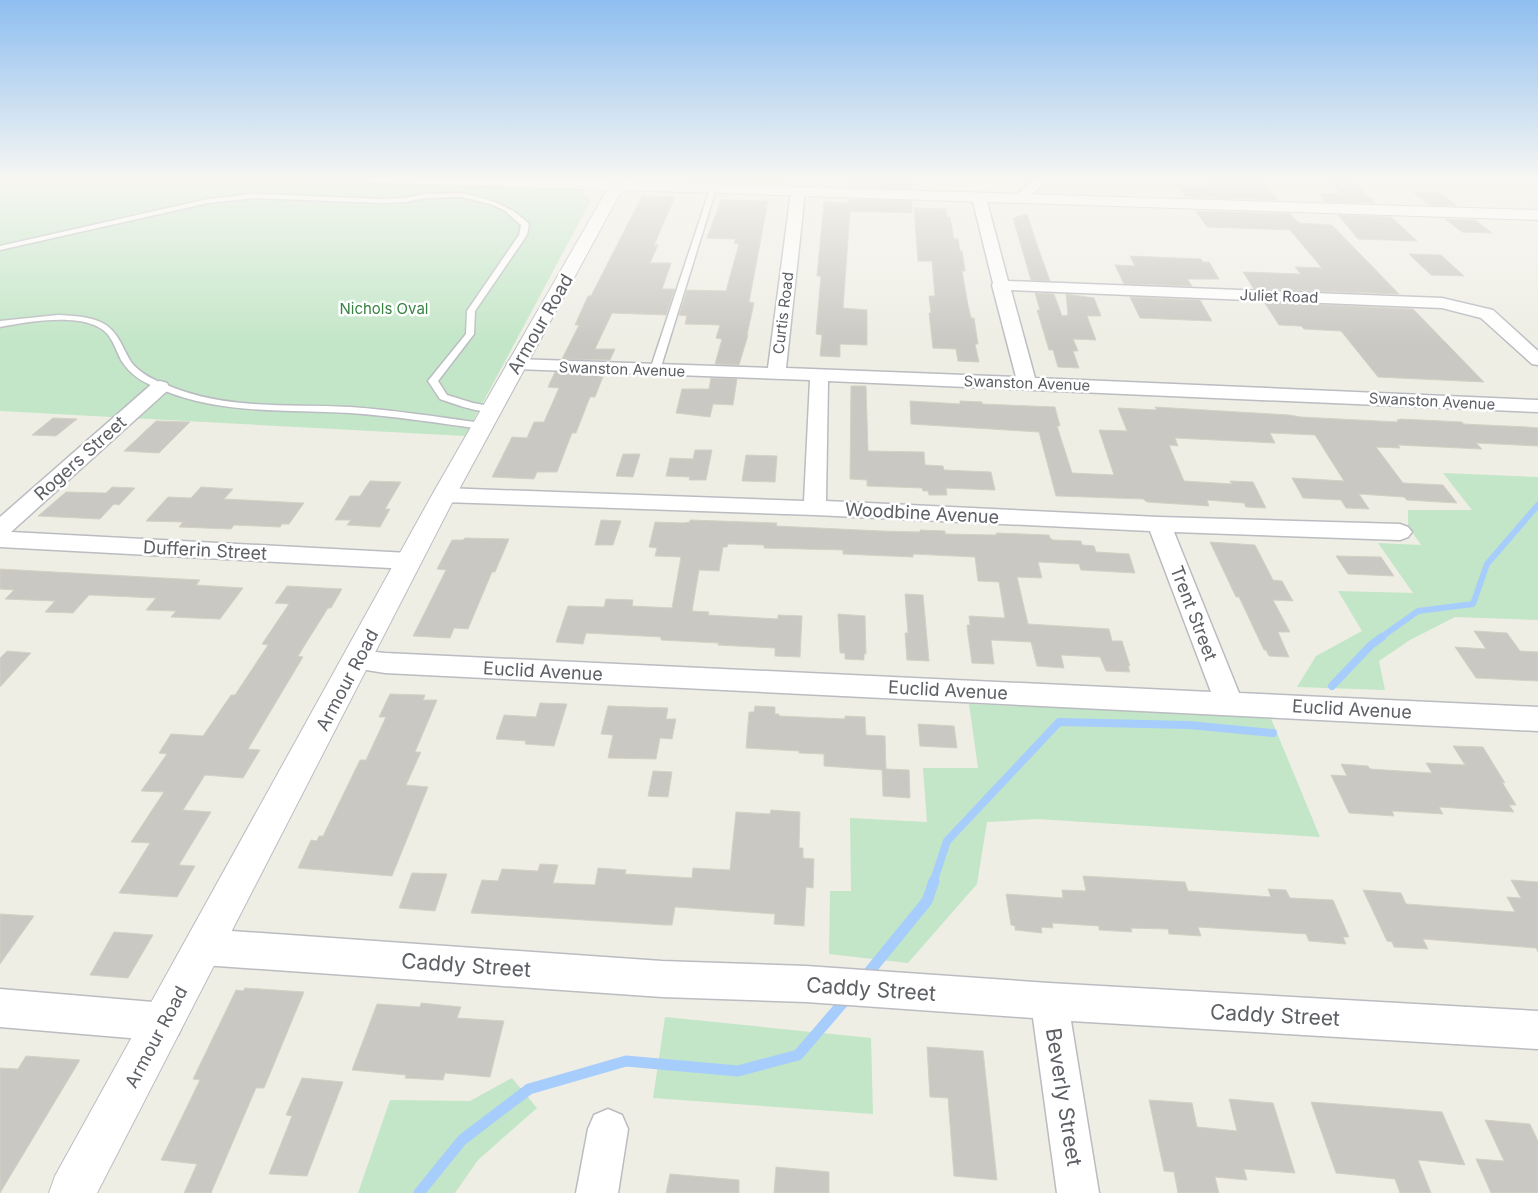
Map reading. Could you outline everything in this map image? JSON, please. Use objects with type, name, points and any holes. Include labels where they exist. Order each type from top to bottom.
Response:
[{"type":"main road","name":"Armour Road","points":[[72,1193],[165,1022],[203,947],[444,495],[589,234]]},
{"type":"street","name":"Curtis Road","points":[[776,374],[793,234]]},
{"type":"street","points":[[988,234],[1027,383]]},
{"type":"street","name":"Juliet Road","points":[[1000,285],[1442,303],[1487,314],[1538,360]]},
{"type":"street","name":"Swanston Avenue","points":[[516,364],[1027,383],[1538,406]]},
{"type":"street","points":[[815,508],[819,375]]},
{"type":"street","name":"Rogers Street","points":[[0,529],[160,387]]},
{"type":"street","name":"Woodbine Avenue","points":[[444,495],[1400,532]]},
{"type":"street","name":"Trent Street","points":[[1159,524],[1229,703]]},
{"type":"street","name":"Dufferin Street","points":[[0,539],[410,561]]},
{"type":"street","name":"Euclid Avenue","points":[[357,660],[405,664],[1538,719]]},
{"type":"street","name":"Caddy Street","points":[[203,947],[662,979],[806,984],[1049,1001],[1538,1030]]},
{"type":"street","name":"Beverly Street","points":[[1049,1001],[1078,1193]]},
{"type":"street","points":[[0,1008],[165,1022]]},
{"type":"street","points":[[597,1193],[608,1129]]},
{"type":"lane","points":[[0,248],[63,234]]},
{"type":"lane","points":[[487,418],[472,406],[443,397],[434,381],[470,334],[471,311],[523,234]]},
{"type":"lane","points":[[655,370],[699,234]]},
{"type":"lane","points":[[0,324],[49,317],[80,319],[97,324],[110,331],[130,367],[160,387],[219,404],[288,410],[346,410],[487,418]]},
{"type":"green space","name":"Nichols Oval","points":[[0,234],[573,234],[465,436],[0,411]]},
{"type":"green space","points":[[1443,473],[1538,477],[1538,620],[1455,617],[1410,640],[1379,661],[1385,690],[1297,687],[1316,656],[1362,631],[1338,591],[1413,593],[1378,543],[1421,545],[1408,526],[1408,510],[1472,510]]},
{"type":"green space","points":[[969,704],[1270,716],[1320,837],[1037,819],[987,822],[977,884],[908,963],[829,954],[830,891],[851,891],[850,818],[927,822],[923,768],[978,768]]},
{"type":"green space","points":[[665,1017],[871,1038],[873,1114],[653,1098]]},
{"type":"green space","points":[[512,1078],[537,1108],[478,1160],[455,1193],[358,1193],[390,1100],[470,1101]]},
{"type":"building","points":[[623,234],[659,234],[654,245],[658,245],[650,263],[671,263],[662,289],[675,289],[666,315],[612,313],[595,349],[615,349],[610,360],[562,359],[579,325],[575,325],[588,296],[591,296]]},
{"type":"building","points":[[709,234],[762,234],[749,302],[754,303],[748,335],[739,365],[715,364],[722,339],[716,338],[720,325],[685,324],[687,316],[679,315],[687,290],[726,291],[739,244],[734,243],[736,239],[707,238]]},
{"type":"building","points":[[821,234],[848,234],[843,308],[867,310],[867,345],[840,344],[840,357],[820,356],[822,335],[816,334],[821,276],[817,276]]},
{"type":"building","points":[[916,234],[953,234],[954,239],[958,239],[960,251],[962,251],[965,271],[962,271],[968,305],[971,318],[974,318],[978,344],[975,344],[979,362],[958,361],[956,349],[933,348],[929,313],[931,313],[929,296],[935,296],[932,261],[918,261]]},
{"type":"building","points":[[1018,234],[1033,234],[1050,281],[1031,280]]},
{"type":"building","points":[[1293,234],[1340,234],[1399,294],[1254,289],[1243,272],[1301,274],[1295,267],[1322,268]]},
{"type":"building","points":[[1354,234],[1409,234],[1417,241],[1358,239]]},
{"type":"building","points":[[1409,254],[1441,255],[1464,276],[1431,275]]},
{"type":"building","points":[[1130,256],[1201,259],[1203,262],[1209,262],[1219,279],[1187,279],[1192,286],[1124,284],[1115,265],[1135,266]]},
{"type":"building","points":[[1035,293],[1054,294],[1062,316],[1068,315],[1066,294],[1094,298],[1101,316],[1087,316],[1096,340],[1073,339],[1078,351],[1073,351],[1079,368],[1058,367],[1053,350],[1049,350],[1037,310],[1040,310]]},
{"type":"building","points":[[1130,297],[1200,300],[1212,321],[1140,318]]},
{"type":"building","points":[[1264,302],[1413,309],[1484,382],[1378,377],[1341,331],[1304,329],[1301,326],[1279,325]]},
{"type":"building","points":[[555,372],[604,374],[595,397],[590,397],[576,433],[572,433],[557,472],[537,472],[534,479],[492,477],[512,437],[527,438],[534,422],[544,422],[559,388],[548,387]]},
{"type":"building","points":[[711,378],[737,379],[733,405],[713,404],[710,417],[676,413],[682,389],[709,389]]},
{"type":"building","points":[[851,386],[866,386],[868,451],[924,452],[925,465],[943,466],[944,470],[991,472],[995,490],[946,488],[947,495],[929,495],[928,491],[923,491],[922,488],[867,486],[867,480],[850,479]]},
{"type":"building","points":[[910,401],[960,404],[960,401],[982,402],[982,404],[1055,407],[1060,426],[1057,426],[1072,473],[1114,475],[1099,430],[1127,431],[1118,408],[1157,410],[1155,407],[1300,417],[1398,422],[1397,420],[1401,419],[1528,427],[1538,428],[1538,446],[1476,443],[1482,449],[1398,445],[1400,448],[1376,447],[1403,483],[1443,485],[1457,503],[1407,500],[1404,497],[1359,494],[1369,509],[1346,508],[1341,500],[1303,498],[1292,478],[1344,481],[1315,435],[1270,433],[1275,443],[1175,438],[1178,446],[1169,445],[1184,481],[1232,484],[1230,481],[1253,482],[1266,508],[1246,507],[1244,503],[1207,500],[1209,506],[1147,502],[1143,499],[1056,496],[1039,432],[911,424]]},
{"type":"building","points":[[53,418],[77,419],[56,436],[32,435]]},
{"type":"building","points":[[156,421],[190,422],[159,453],[124,451]]},
{"type":"building","points":[[695,450],[712,450],[706,480],[689,480],[690,477],[666,476],[670,458],[693,459]]},
{"type":"building","points":[[623,454],[640,454],[633,477],[616,476]]},
{"type":"building","points":[[746,455],[777,456],[775,482],[742,481]]},
{"type":"building","points":[[370,481],[401,482],[385,509],[390,509],[380,527],[347,525],[351,520],[335,520],[350,496],[360,496]]},
{"type":"building","points":[[112,487],[135,488],[119,505],[114,504],[100,519],[38,516],[66,492],[106,493]]},
{"type":"building","points":[[201,487],[233,489],[224,499],[304,503],[289,524],[282,524],[280,527],[234,525],[231,529],[179,527],[183,522],[146,521],[168,497],[191,498]]},
{"type":"building","points":[[601,520],[621,521],[613,545],[595,545]]},
{"type":"building","points":[[690,520],[777,523],[776,526],[881,531],[945,531],[945,534],[1049,535],[1053,540],[1081,541],[1082,545],[1094,546],[1096,552],[1129,554],[1135,573],[1081,570],[1079,564],[1038,562],[1042,578],[1017,577],[1028,624],[1109,629],[1112,641],[1122,641],[1130,672],[1106,671],[1100,657],[1061,655],[1064,668],[1037,666],[1031,642],[991,640],[994,664],[972,663],[967,625],[970,625],[969,616],[1005,618],[999,582],[978,581],[975,557],[913,554],[913,557],[843,554],[843,550],[764,548],[764,545],[728,544],[727,547],[723,547],[719,571],[699,570],[692,611],[709,612],[708,615],[778,619],[778,615],[802,616],[800,657],[775,656],[775,648],[661,640],[661,637],[586,633],[583,644],[556,642],[568,606],[604,607],[606,599],[633,600],[632,606],[672,608],[681,557],[655,556],[657,548],[649,547],[655,522],[683,523],[690,522]]},
{"type":"building","points":[[465,538],[509,539],[495,572],[492,572],[468,629],[454,628],[450,638],[413,636],[446,570],[437,569],[452,540],[463,540]]},
{"type":"building","points":[[1210,542],[1255,545],[1273,580],[1282,581],[1293,601],[1273,600],[1290,632],[1278,632],[1289,657],[1269,656],[1266,650],[1264,650]]},
{"type":"building","points":[[1336,556],[1381,557],[1394,576],[1348,574]]},
{"type":"building","points":[[0,569],[200,580],[196,585],[243,588],[220,619],[171,617],[176,611],[146,610],[156,598],[89,595],[73,613],[45,612],[55,601],[5,599],[14,590],[0,589]]},
{"type":"building","points":[[287,586],[342,589],[298,656],[303,657],[248,749],[260,750],[243,778],[205,775],[183,810],[211,812],[179,865],[195,866],[177,897],[119,893],[150,843],[131,842],[164,792],[141,791],[167,754],[159,753],[171,734],[203,736],[231,695],[235,695],[268,645],[262,644],[289,604],[275,603]]},
{"type":"building","points":[[905,594],[923,595],[929,661],[907,660],[905,633],[908,633]]},
{"type":"building","points":[[838,614],[865,616],[866,654],[864,654],[864,660],[845,659],[845,653],[840,653]]},
{"type":"building","points":[[1474,631],[1507,633],[1520,651],[1538,652],[1538,681],[1476,678],[1455,647],[1486,649]]},
{"type":"building","points":[[7,651],[31,653],[0,687],[0,658]]},
{"type":"building","points":[[390,694],[425,695],[423,700],[437,700],[415,752],[421,752],[406,785],[428,787],[392,876],[298,868],[311,840],[317,841],[319,836],[323,836],[360,760],[366,760],[386,717],[379,717]]},
{"type":"building","points":[[540,703],[567,704],[554,746],[525,744],[526,741],[496,739],[504,715],[536,717]]},
{"type":"building","points":[[608,706],[668,708],[666,719],[676,719],[672,739],[660,738],[656,759],[608,758],[613,735],[601,734]]},
{"type":"building","points":[[755,706],[775,707],[775,714],[779,714],[779,716],[845,719],[845,716],[865,717],[866,735],[885,736],[886,769],[909,770],[910,798],[883,796],[882,770],[824,766],[824,754],[746,748],[749,712],[754,712]]},
{"type":"building","points":[[918,724],[954,726],[957,748],[920,746]]},
{"type":"building","points":[[1453,746],[1483,747],[1516,805],[1509,805],[1514,812],[1439,807],[1443,814],[1392,811],[1394,816],[1349,813],[1331,775],[1347,776],[1341,764],[1368,766],[1370,769],[1432,773],[1426,763],[1465,765]]},
{"type":"building","points":[[653,771],[672,772],[668,797],[648,796]]},
{"type":"building","points":[[771,810],[800,812],[799,848],[803,848],[803,858],[814,859],[813,888],[806,887],[804,926],[774,924],[775,914],[675,907],[672,925],[471,913],[482,880],[498,881],[502,869],[538,871],[540,864],[558,865],[553,883],[595,885],[598,868],[626,870],[625,874],[692,878],[693,868],[730,870],[736,812],[770,814]]},
{"type":"building","points":[[412,873],[447,874],[435,911],[399,908]]},
{"type":"building","points":[[1083,876],[1185,882],[1188,891],[1271,897],[1268,889],[1286,890],[1290,898],[1333,900],[1349,937],[1343,937],[1346,944],[1309,941],[1306,934],[1198,927],[1201,936],[1169,934],[1168,929],[1131,928],[1132,932],[1099,930],[1099,926],[1052,923],[1053,928],[1041,927],[1042,933],[1015,930],[1015,926],[1011,925],[1006,894],[1063,898],[1062,890],[1086,891]]},
{"type":"building","points":[[1511,880],[1538,882],[1538,952],[1536,948],[1423,939],[1428,949],[1394,947],[1392,942],[1387,941],[1363,890],[1401,893],[1406,904],[1515,912],[1507,897],[1521,898]]},
{"type":"building","points":[[0,914],[34,916],[0,964]]},
{"type":"building","points":[[114,932],[153,935],[128,978],[90,975]]},
{"type":"building","points":[[245,988],[304,992],[264,1088],[256,1088],[211,1193],[184,1193],[197,1164],[161,1160],[200,1080],[193,1079],[236,990],[243,991]]},
{"type":"building","points":[[421,1003],[461,1007],[457,1018],[504,1021],[490,1077],[445,1073],[443,1080],[405,1078],[406,1075],[352,1070],[377,1004],[420,1007]]},
{"type":"building","points":[[927,1047],[983,1051],[997,1180],[954,1176],[948,1098],[930,1097]]},
{"type":"building","points":[[26,1056],[80,1060],[0,1193],[0,1068],[18,1069]]},
{"type":"building","points":[[302,1078],[343,1082],[307,1176],[269,1174],[292,1116],[286,1115]]},
{"type":"building","points":[[1229,1099],[1273,1103],[1295,1173],[1244,1169],[1247,1180],[1215,1177],[1219,1193],[1178,1193],[1174,1172],[1164,1171],[1149,1100],[1192,1103],[1197,1127],[1237,1131]]},
{"type":"building","points":[[1311,1102],[1442,1112],[1465,1165],[1418,1160],[1431,1193],[1400,1193],[1395,1179],[1336,1173]]},
{"type":"building","points":[[1485,1120],[1530,1124],[1538,1141],[1538,1193],[1491,1193],[1476,1159],[1504,1161]]},
{"type":"building","points":[[776,1167],[829,1172],[829,1193],[774,1193]]},
{"type":"building","points":[[670,1174],[739,1180],[739,1193],[666,1193]]},
{"type":"waterway","points":[[1380,638],[1418,611],[1473,604],[1487,564],[1538,505]]},
{"type":"waterway","points":[[1332,686],[1371,645],[1382,637]]},
{"type":"waterway","points":[[933,883],[947,841],[1059,722],[1189,725],[1273,733]]},
{"type":"waterway","points":[[865,977],[927,901],[934,881]]},
{"type":"waterway","points":[[419,1193],[462,1140],[529,1089],[626,1061],[738,1071],[798,1055],[847,998]]}]
